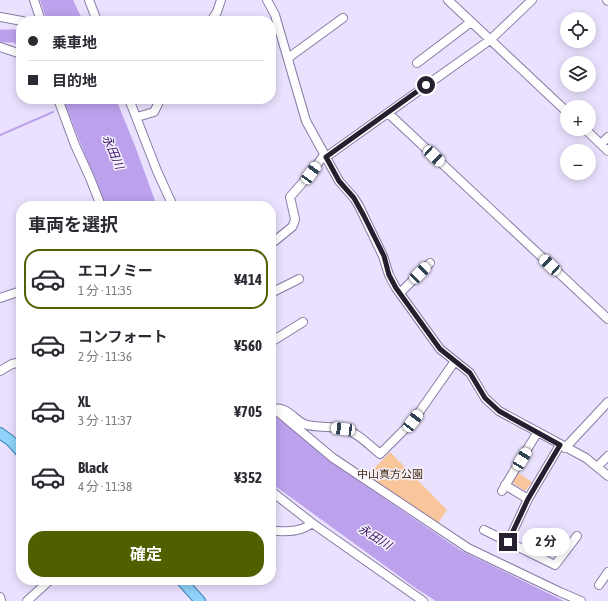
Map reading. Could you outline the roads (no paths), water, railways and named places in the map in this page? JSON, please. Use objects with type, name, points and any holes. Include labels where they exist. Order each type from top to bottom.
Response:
[{"type":"main road","points":[[0,433],[16,446]]},
{"type":"main road","points":[[186,585],[200,601]]},
{"type":"street","points":[[34,0],[39,16]]},
{"type":"street","points":[[89,0],[95,16]]},
{"type":"street","points":[[215,16],[221,0]]},
{"type":"street","points":[[267,0],[275,16]]},
{"type":"street","points":[[448,0],[560,105]]},
{"type":"street","points":[[276,240],[292,227],[295,219],[290,197],[325,156],[490,40],[532,0]]},
{"type":"street","points":[[0,17],[16,20]]},
{"type":"street","points":[[288,58],[343,18]]},
{"type":"street","points":[[276,19],[306,121],[339,181],[359,206],[384,256],[389,275],[440,349],[470,373],[480,391],[490,404],[505,415],[586,458],[608,476]]},
{"type":"street","points":[[417,63],[471,22]]},
{"type":"street","points":[[0,47],[16,52]]},
{"type":"street","points":[[60,104],[74,145],[99,201]]},
{"type":"street","points":[[131,104],[157,171],[171,201]]},
{"type":"street","points":[[137,117],[154,112],[158,104]]},
{"type":"street","points":[[388,113],[608,320]]},
{"type":"street","points":[[592,136],[608,151]]},
{"type":"street","points":[[601,144],[608,137]]},
{"type":"street","points":[[400,293],[430,264]]},
{"type":"street","points":[[276,290],[299,279]]},
{"type":"street","points":[[0,298],[16,293]]},
{"type":"street","points":[[276,339],[303,322]]},
{"type":"street","points":[[276,408],[285,410],[305,424],[343,429],[355,434],[380,454],[413,421],[455,362]]},
{"type":"street","points":[[0,371],[16,363]]},
{"type":"street","points":[[508,542],[528,499],[563,446],[608,402]]},
{"type":"street","points":[[276,410],[333,458],[468,548],[581,601]]},
{"type":"street","points":[[528,499],[504,488],[538,433]]},
{"type":"street","points":[[597,467],[608,456]]},
{"type":"street","points":[[276,495],[312,523],[423,601]]},
{"type":"street","points":[[276,531],[289,532],[299,530],[307,528],[312,523]]},
{"type":"street","points":[[484,530],[555,565],[577,536]]},
{"type":"street","points":[[599,585],[608,572]]},
{"type":"street","points":[[27,601],[45,585]]},
{"type":"street","points":[[0,597],[1,601]]},
{"type":"water","points":[[40,0],[73,0],[81,16],[45,16]]},
{"type":"water","name":"永田川","points":[[65,104],[118,104],[155,201],[103,201]]},
{"type":"water","name":"永田川","points":[[276,415],[334,464],[460,550],[564,601],[436,601],[417,589],[276,487]]},
{"type":"waterway","points":[[0,36],[16,36]]},
{"type":"waterway","points":[[0,135],[53,112]]},
{"type":"park label","name":"中山真方公園","points":[[390,474]]}]
